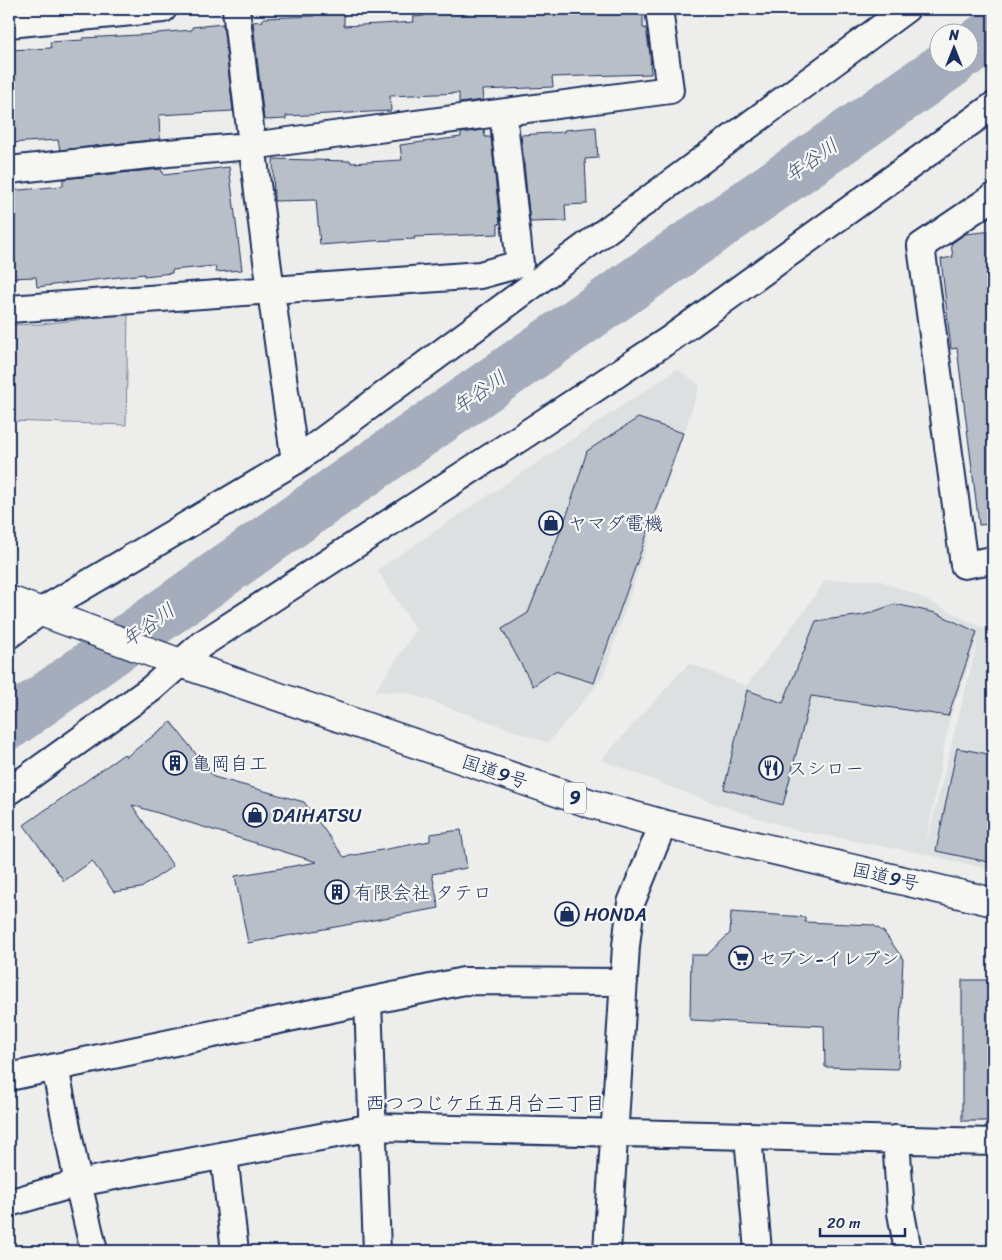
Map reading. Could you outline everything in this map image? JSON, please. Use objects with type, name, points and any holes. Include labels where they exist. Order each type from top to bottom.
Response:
[{"type":"highway","name":"国道9号","points":[[9,600],[174,661],[592,804],[663,824],[993,902]]},
{"type":"street","points":[[9,24],[163,9]]},
{"type":"street","points":[[236,9],[251,146],[295,461]]},
{"type":"street","points":[[9,170],[251,146],[670,90],[659,9]]},
{"type":"street","points":[[9,635],[50,615],[295,461],[906,9]]},
{"type":"street","points":[[9,790],[150,689],[174,661],[512,444],[670,339],[993,106]]},
{"type":"street","points":[[9,309],[480,275],[520,264],[503,113]]},
{"type":"street","points":[[993,197],[921,246],[964,565],[993,560]]},
{"type":"street","points":[[608,1251],[626,946],[631,903],[663,824]]},
{"type":"street","points":[[9,1076],[464,982],[624,982]]},
{"type":"street","points":[[368,1001],[377,1251]]},
{"type":"street","points":[[55,1067],[78,1183],[94,1251]]},
{"type":"street","points":[[9,1202],[78,1183],[373,1127],[993,1142]]},
{"type":"street","points":[[748,1136],[758,1251]]},
{"type":"street","points":[[896,1139],[901,1213],[908,1251]]},
{"type":"street","points":[[224,1155],[235,1251]]},
{"type":"shaded area","points":[[128,314],[126,425],[9,421],[9,325],[42,324]]},
{"type":"shaded area","name":"ヤマダ電機","points":[[677,369],[700,385],[604,674],[548,743],[408,693],[375,691],[416,630],[377,570]]},
{"type":"shaded area","points":[[825,580],[878,580],[915,594],[993,633],[993,870],[924,854],[795,830],[715,804],[601,760],[689,663],[746,686],[804,611]],"holes":[[[979,636],[927,841],[950,718]]]},
{"type":"building","points":[[344,9],[344,26],[414,22],[413,17],[424,16],[424,9],[643,9],[643,28],[646,28],[651,74],[552,77],[553,87],[482,90],[483,100],[459,103],[459,93],[390,96],[391,111],[286,116],[286,119],[264,120],[253,22],[263,21],[263,18],[314,16],[314,11]]},
{"type":"building","points":[[223,24],[233,111],[159,115],[160,139],[60,150],[58,140],[9,143],[9,50],[51,48],[50,42],[83,40],[83,38],[157,34],[192,30],[192,27]]},
{"type":"building","points":[[596,127],[598,158],[585,159],[587,204],[565,205],[566,221],[530,222],[521,135],[564,132],[564,130]]},
{"type":"building","points":[[484,130],[485,137],[491,137],[500,224],[498,224],[498,234],[414,237],[415,239],[320,245],[316,200],[274,201],[273,159],[351,161],[351,163],[402,160],[400,145],[461,137],[461,133]]},
{"type":"building","points":[[229,167],[242,270],[216,272],[215,266],[172,270],[172,273],[144,276],[144,274],[37,287],[36,277],[9,278],[9,191],[63,186],[63,179],[161,169],[164,175]]},
{"type":"building","points":[[993,231],[993,524],[979,525],[957,348],[951,349],[941,259],[953,257],[951,244],[965,234]]},
{"type":"building","points":[[638,418],[683,433],[594,683],[555,671],[533,686],[502,629],[528,613],[569,509],[587,451]]},
{"type":"building","points":[[895,604],[936,613],[977,632],[948,716],[811,696],[783,805],[724,789],[747,690],[783,703],[816,621],[864,615]]},
{"type":"building","points":[[171,722],[214,777],[304,802],[344,857],[430,841],[430,834],[461,830],[467,868],[432,874],[439,908],[248,943],[235,876],[317,862],[132,805],[173,866],[141,888],[114,892],[92,861],[64,881],[24,825],[124,754],[126,757]]},
{"type":"building","points":[[957,748],[993,755],[993,863],[936,851]]},
{"type":"building","points":[[731,912],[805,917],[805,922],[873,925],[884,932],[903,959],[898,1069],[825,1067],[824,1026],[690,1020],[691,955],[707,955],[730,933]]},
{"type":"building","points":[[962,980],[993,980],[993,1121],[962,1121]]},
{"type":"waterway","name":"年谷川","points":[[980,43],[993,33]]},
{"type":"waterway","name":"年谷川","points":[[9,724],[321,502],[938,72]]},
{"type":"place","name":"ヤマダ電機","points":[[551,523]]},
{"type":"place","name":"亀岡自工","points":[[175,763]]},
{"type":"place","name":"スシロー","points":[[771,768]]},
{"type":"place","name":"DAIHATSU","points":[[255,815]]},
{"type":"place","name":"有限会社 タテロ","points":[[337,892]]},
{"type":"place","name":"HONDA","points":[[567,914]]},
{"type":"place","name":"セブン-イレブン","points":[[741,958]]},
{"type":"district","name":"西つつじケ丘五月台二丁目","points":[[485,1103]]}]
